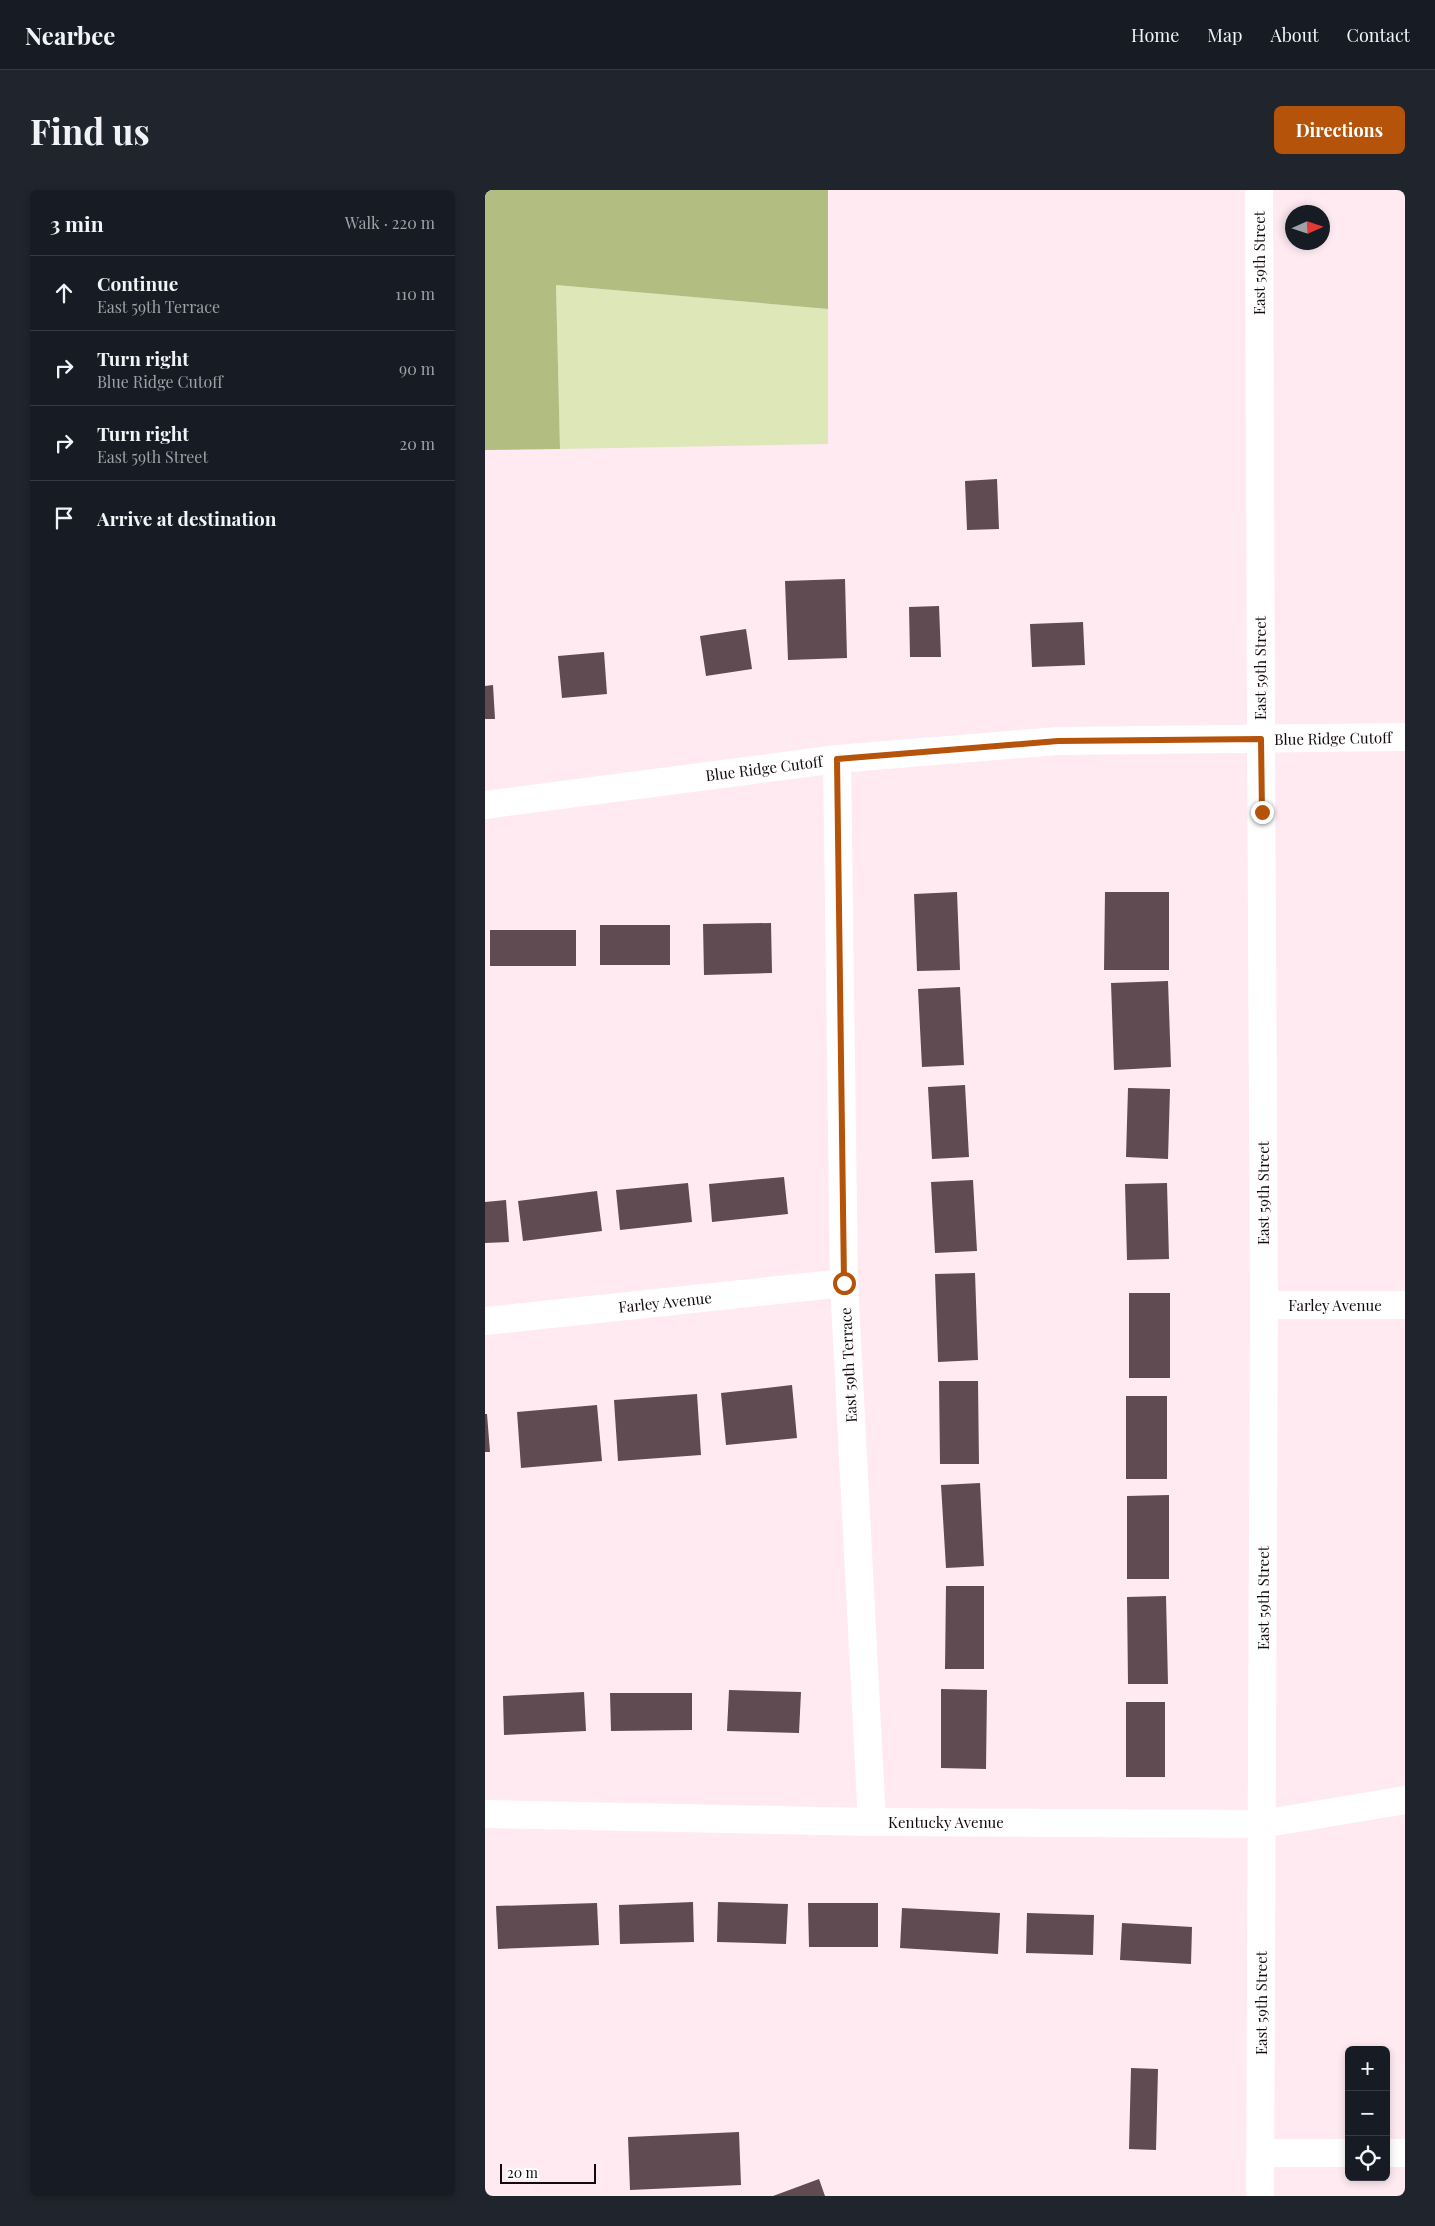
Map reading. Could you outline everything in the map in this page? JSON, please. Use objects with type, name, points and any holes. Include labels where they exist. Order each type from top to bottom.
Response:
[{"type":"street","name":"East 59th Street","points":[[1259,190],[1264,1305],[1261,2196]]},
{"type":"street","name":"Blue Ridge Cutoff","points":[[485,805],[837,759],[1058,741],[1405,737]]},
{"type":"street","name":"East 59th Terrace","points":[[837,759],[844,1283],[872,1822]]},
{"type":"street","name":"Farley Avenue","points":[[485,1321],[844,1283]]},
{"type":"street","name":"Farley Avenue","points":[[1264,1305],[1405,1305]]},
{"type":"street","name":"Kentucky Avenue","points":[[485,1814],[872,1822],[1262,1824],[1405,1800]]},
{"type":"street","points":[[1261,2153],[1345,2153]]},
{"type":"street","points":[[1390,2153],[1405,2153]]},
{"type":"green space","points":[[485,190],[828,190],[828,309],[556,285],[560,449],[485,450]]},
{"type":"green space","points":[[556,285],[828,309],[828,444],[560,449]]},
{"type":"building","points":[[997,479],[999,529],[967,530],[965,481]]},
{"type":"building","points":[[845,579],[847,658],[788,660],[785,581]]},
{"type":"building","points":[[939,606],[941,657],[910,657],[909,607]]},
{"type":"building","points":[[1083,622],[1085,665],[1032,667],[1030,624]]},
{"type":"building","points":[[746,629],[752,669],[706,676],[700,636]]},
{"type":"building","points":[[604,652],[607,694],[562,698],[558,656]]},
{"type":"building","points":[[493,685],[495,719],[485,719],[485,686]]},
{"type":"building","points":[[957,892],[960,970],[917,971],[914,894]]},
{"type":"building","points":[[1105,892],[1169,892],[1169,970],[1104,970]]},
{"type":"building","points":[[771,923],[772,973],[704,975],[703,924]]},
{"type":"building","points":[[600,925],[670,925],[670,965],[600,965]]},
{"type":"building","points":[[490,930],[576,930],[576,966],[490,966]]},
{"type":"building","points":[[1168,981],[1171,1067],[1114,1070],[1111,983]]},
{"type":"building","points":[[960,987],[964,1065],[922,1067],[918,989]]},
{"type":"building","points":[[965,1085],[969,1157],[932,1159],[928,1087]]},
{"type":"building","points":[[1128,1088],[1170,1089],[1168,1159],[1126,1157]]},
{"type":"building","points":[[784,1177],[788,1214],[712,1222],[709,1184]]},
{"type":"building","points":[[973,1180],[977,1251],[935,1253],[931,1182]]},
{"type":"building","points":[[688,1183],[692,1222],[620,1230],[616,1190]]},
{"type":"building","points":[[1167,1183],[1169,1259],[1127,1260],[1125,1184]]},
{"type":"building","points":[[597,1191],[602,1231],[523,1241],[518,1201]]},
{"type":"building","points":[[506,1200],[509,1242],[485,1243],[485,1202]]},
{"type":"building","points":[[975,1273],[978,1360],[938,1362],[935,1274]]},
{"type":"building","points":[[1129,1293],[1170,1293],[1170,1378],[1129,1378]]},
{"type":"building","points":[[939,1381],[978,1381],[979,1464],[940,1464]]},
{"type":"building","points":[[792,1385],[797,1438],[726,1445],[721,1393]]},
{"type":"building","points":[[697,1394],[701,1455],[618,1461],[614,1400]]},
{"type":"building","points":[[1126,1396],[1167,1396],[1167,1479],[1126,1479]]},
{"type":"building","points":[[597,1405],[602,1461],[521,1468],[517,1412]]},
{"type":"building","points":[[485,1414],[487,1414],[490,1452],[485,1452]]},
{"type":"building","points":[[980,1483],[984,1566],[946,1568],[941,1485]]},
{"type":"building","points":[[1169,1495],[1169,1579],[1127,1579],[1127,1496]]},
{"type":"building","points":[[946,1586],[984,1586],[984,1669],[945,1669]]},
{"type":"building","points":[[1166,1596],[1168,1684],[1128,1684],[1127,1597]]},
{"type":"building","points":[[941,1689],[987,1690],[986,1769],[941,1768]]},
{"type":"building","points":[[729,1690],[801,1692],[799,1733],[727,1731]]},
{"type":"building","points":[[584,1692],[586,1731],[504,1735],[503,1696]]},
{"type":"building","points":[[610,1693],[692,1693],[692,1730],[611,1731]]},
{"type":"building","points":[[1126,1702],[1165,1702],[1165,1777],[1126,1777]]},
{"type":"building","points":[[693,1902],[694,1942],[620,1944],[619,1905]]},
{"type":"building","points":[[718,1902],[788,1904],[786,1944],[717,1942]]},
{"type":"building","points":[[597,1903],[599,1945],[498,1949],[496,1906]]},
{"type":"building","points":[[808,1903],[878,1903],[878,1947],[809,1947]]},
{"type":"building","points":[[902,1908],[1000,1913],[998,1954],[900,1948]]},
{"type":"building","points":[[1027,1913],[1094,1915],[1093,1955],[1026,1953]]},
{"type":"building","points":[[1122,1923],[1192,1927],[1191,1964],[1120,1960]]},
{"type":"building","points":[[1131,2068],[1158,2069],[1156,2150],[1129,2149]]},
{"type":"building","points":[[739,2132],[741,2185],[630,2190],[628,2137]]},
{"type":"building","points":[[819,2179],[825,2196],[773,2196]]},
{"type":"route","points":[[844,1283],[837,759],[1058,741],[1261,739],[1262,812]]}]
